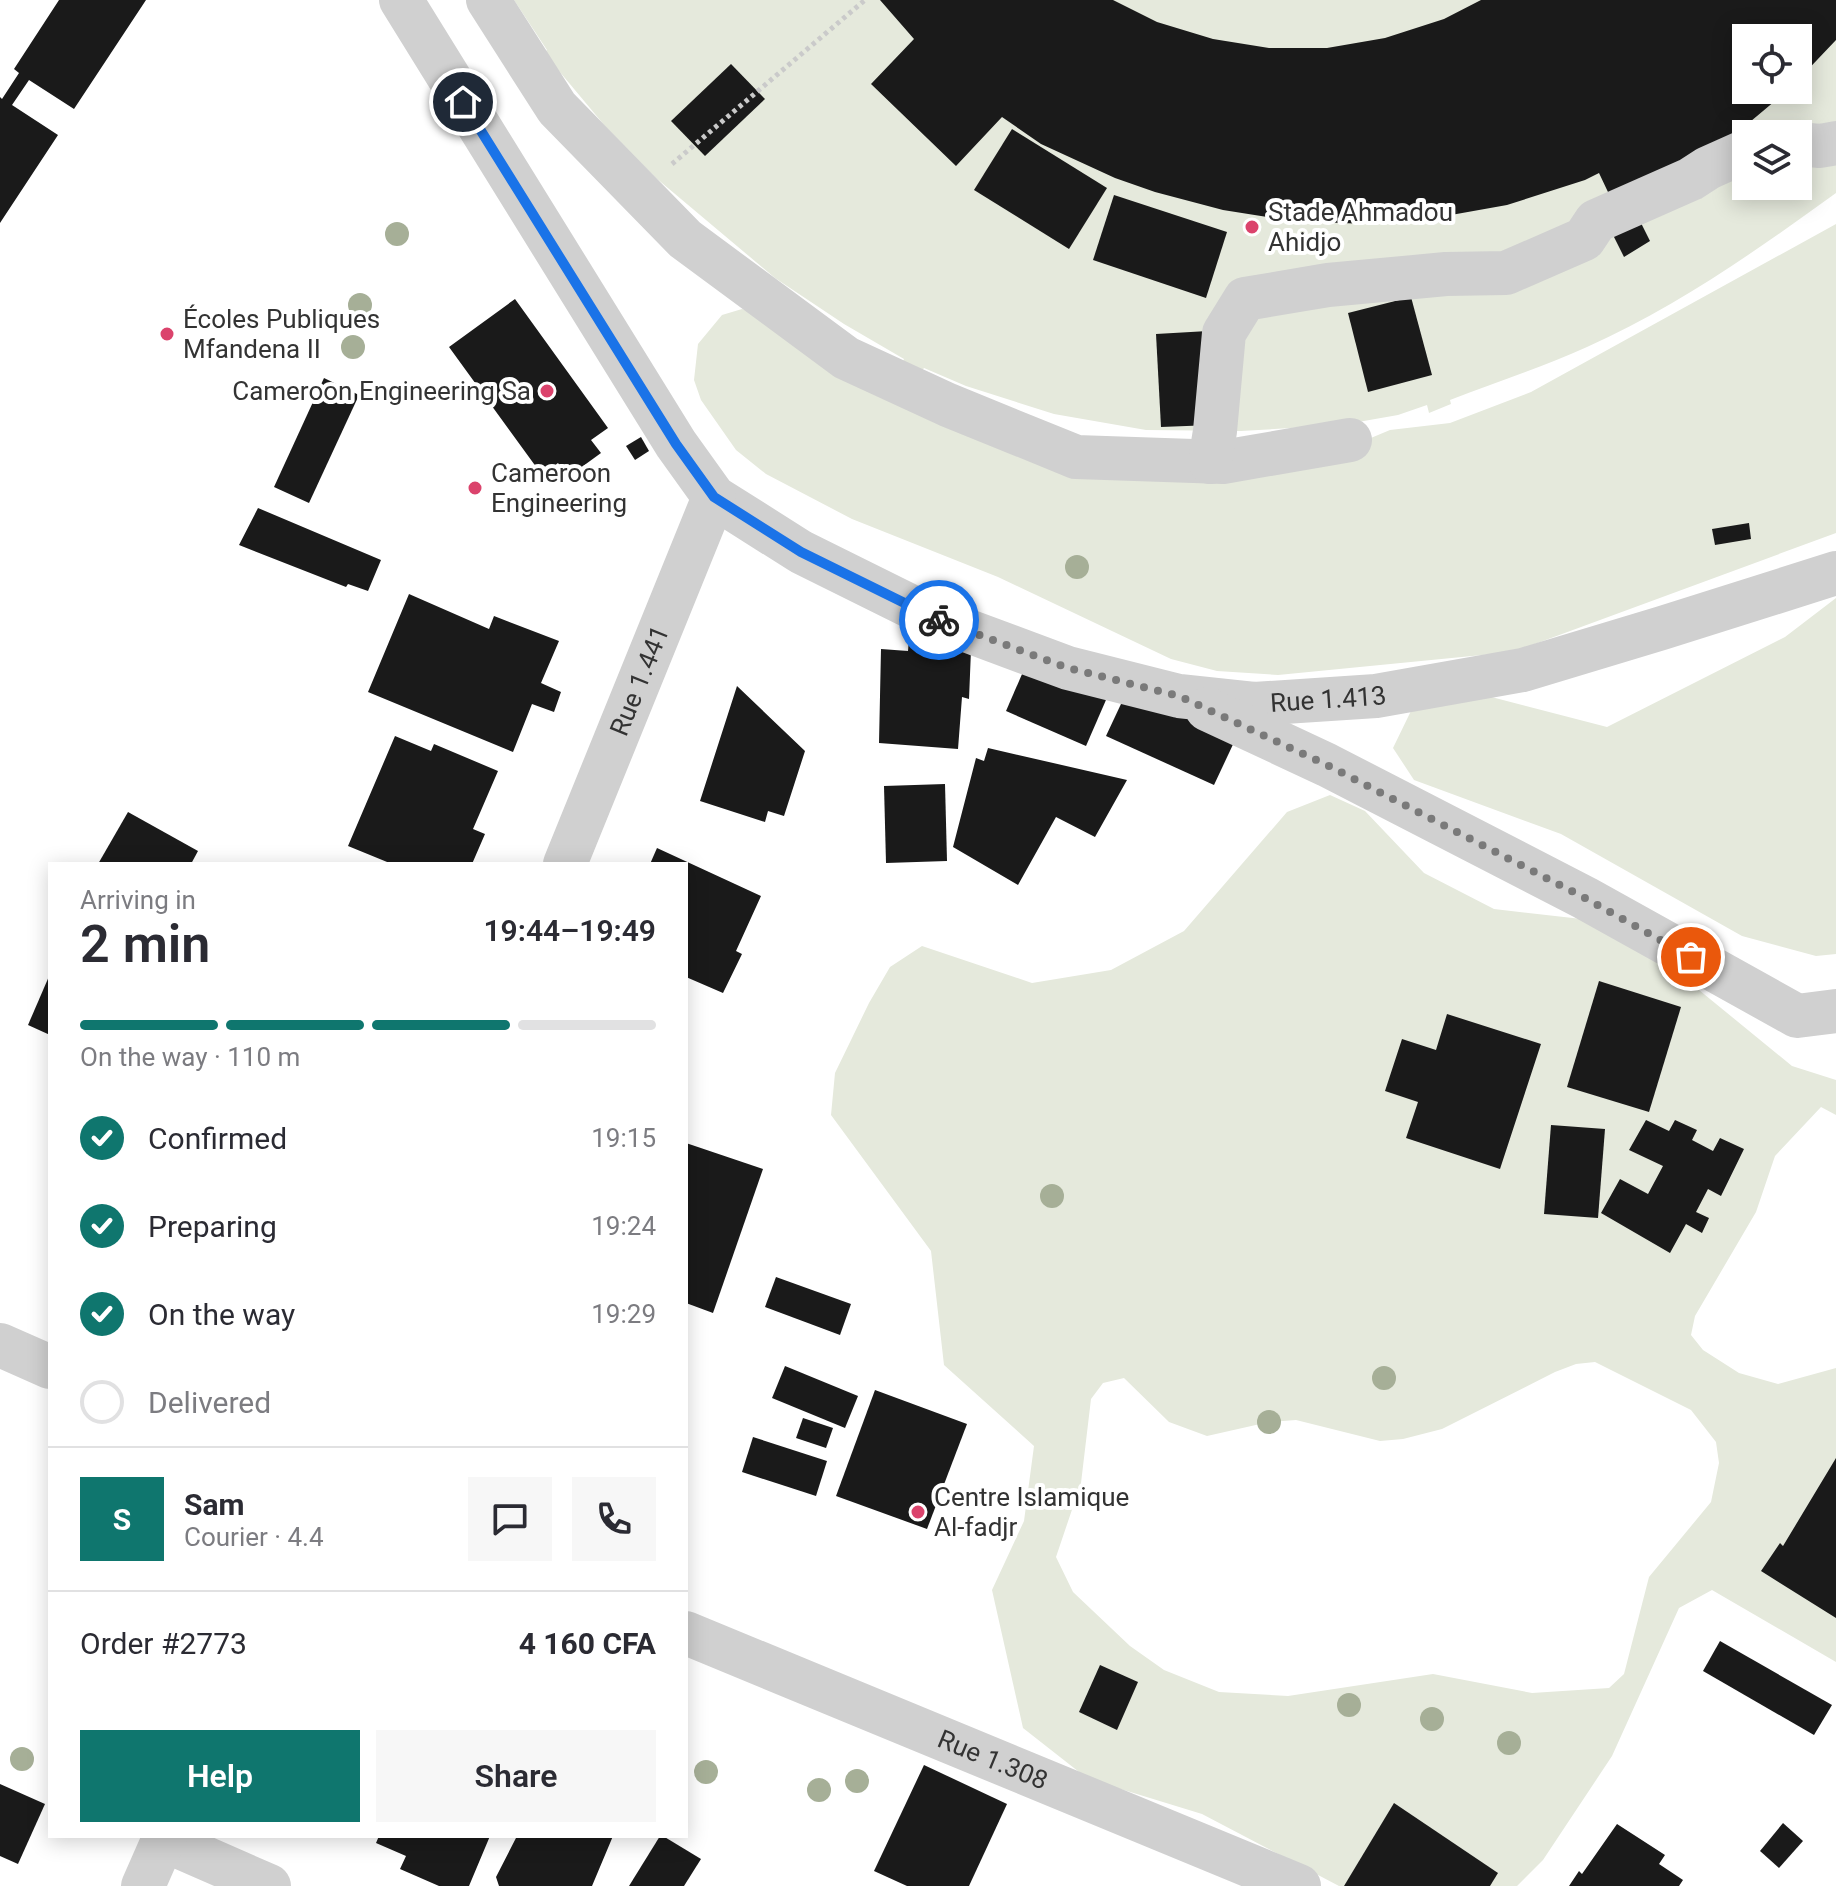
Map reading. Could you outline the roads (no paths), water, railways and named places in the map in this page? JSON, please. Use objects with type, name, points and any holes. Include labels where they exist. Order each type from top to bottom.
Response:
[{"type":"street","name":"Rue 1.413","points":[[401,0],[676,444],[714,497],[801,552],[936,619],[1068,668],[1179,696],[1254,704],[1376,696],[1523,670],[1836,573]]},
{"type":"street","points":[[488,0],[557,108],[685,239],[846,358],[948,405],[1076,457],[1223,462],[1350,440]]},
{"type":"street","points":[[1812,145],[1836,143]]},
{"type":"street","points":[[1210,462],[1224,333],[1245,299],[1328,285],[1446,274],[1506,273],[1584,239],[1596,221],[1732,157]]},
{"type":"street","name":"Rue 1.441","points":[[566,862],[714,497]]},
{"type":"street","points":[[1179,696],[1327,765],[1817,1013],[1836,1035]]},
{"type":"street","points":[[0,1345],[48,1366]]},
{"type":"street","name":"Rue 1.308","points":[[688,1634],[1299,1886]]},
{"type":"street","points":[[143,1886],[165,1838],[269,1886]]},
{"type":"place","name":"Stade Ahmadou Ahidjo","points":[[1252,227]]},
{"type":"place","name":"Écoles Publiques Mfandena II","points":[[167,334]]},
{"type":"place","name":"Cameroon Engineering Sa","points":[[547,391]]},
{"type":"place","name":"Cameroon Engineering","points":[[475,488]]},
{"type":"place","name":"Centre Islamique Al-fadjr","points":[[918,1512]]}]
